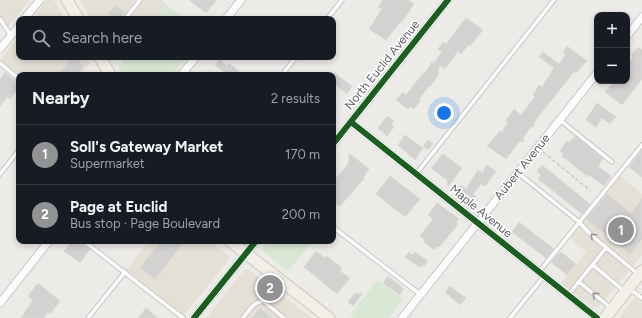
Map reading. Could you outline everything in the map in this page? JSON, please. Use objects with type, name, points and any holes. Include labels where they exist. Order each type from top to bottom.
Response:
[{"type":"main road","points":[[67,0],[76,16]]},
{"type":"main road","points":[[102,60],[108,72]]},
{"type":"main road","points":[[234,244],[328,318]]},
{"type":"main road","points":[[608,314],[641,273]]},
{"type":"street","points":[[27,16],[40,0]]},
{"type":"street","points":[[228,16],[241,0]]},
{"type":"street","name":"North Euclid Avenue","points":[[336,140],[448,0]]},
{"type":"street","points":[[630,32],[642,17]]},
{"type":"street","points":[[0,49],[16,29]]},
{"type":"street","points":[[184,72],[194,60]]},
{"type":"street","name":"Aubert Avenue","points":[[402,318],[594,77]]},
{"type":"street","name":"Maple Avenue","points":[[351,122],[478,222],[596,318]]},
{"type":"street","points":[[0,303],[47,244]]},
{"type":"street","points":[[194,318],[254,244]]},
{"type":"lane","points":[[127,16],[140,0]]},
{"type":"lane","points":[[329,16],[342,0]]},
{"type":"lane","points":[[416,174],[554,0]]},
{"type":"lane","points":[[0,19],[10,36]]},
{"type":"lane","points":[[284,72],[294,60]]},
{"type":"lane","points":[[0,63],[16,76]]},
{"type":"lane","points":[[560,120],[612,162]]},
{"type":"lane","points":[[510,318],[580,222],[642,145]]},
{"type":"lane","points":[[0,174],[16,154]]},
{"type":"lane","points":[[518,173],[580,222],[591,235],[606,248],[641,273]]},
{"type":"lane","points":[[336,229],[421,295]]},
{"type":"lane","points":[[88,244],[183,318]]},
{"type":"lane","points":[[568,295],[606,248]]},
{"type":"lane","points":[[593,265],[627,290],[642,298]]},
{"type":"lane","points":[[88,318],[125,272]]},
{"type":"lane","points":[[579,282],[608,314]]},
{"type":"lane","points":[[243,318],[254,304],[261,301],[284,318]]},
{"type":"path","points":[[538,148],[591,191]]},
{"type":"shaded area","points":[[0,0],[30,0],[8,27],[0,14]]},
{"type":"shaded area","points":[[47,0],[54,0],[63,16],[34,16]]},
{"type":"shaded area","points":[[80,0],[136,0],[123,16],[89,16]]},
{"type":"shaded area","points":[[143,0],[161,0],[167,5],[158,16],[130,16]]},
{"type":"shaded area","points":[[16,40],[16,60],[88,60],[90,63],[82,72],[16,72],[16,73],[0,60]]},
{"type":"shaded area","points":[[620,176],[642,194],[642,255],[599,307],[596,308],[592,307],[561,283],[586,252],[570,238]]},
{"type":"shaded area","points":[[147,244],[214,244],[229,256],[229,260],[184,315],[126,270]]},
{"type":"shaded area","points":[[246,270],[249,270],[312,318],[206,318]]},
{"type":"shaded area","points":[[635,297],[642,303],[642,318],[619,318]]},
{"type":"green space","points":[[167,5],[182,16],[158,16]]},
{"type":"green space","points":[[124,60],[185,60],[175,72],[121,72],[118,67]]},
{"type":"green space","points":[[266,244],[310,244],[288,271],[262,250]]},
{"type":"green space","points":[[377,280],[403,300],[389,318],[354,318],[350,315]]},
{"type":"building","points":[[189,0],[217,0],[206,13]]},
{"type":"building","points":[[383,0],[408,0],[414,4],[401,23],[400,22],[386,40],[369,29],[382,9],[378,7]]},
{"type":"building","points":[[115,5],[125,12],[122,16],[111,16],[108,14]]},
{"type":"building","points":[[466,18],[483,30],[470,46],[468,45],[461,54],[458,51],[445,69],[439,65],[438,75],[419,99],[421,100],[414,109],[410,106],[408,109],[396,100],[403,92],[406,95],[432,62],[434,63],[442,52],[438,49],[443,42],[446,44]]},
{"type":"building","points":[[567,46],[587,61],[576,73],[574,72],[537,118],[534,126],[530,128],[523,138],[524,141],[519,142],[506,159],[487,146],[500,131],[502,132],[508,122],[506,120],[514,109],[521,115],[535,97],[533,95],[539,85],[542,87],[554,68],[539,57],[543,52],[559,64],[566,54],[563,52]]},
{"type":"building","points":[[638,47],[642,50],[642,79],[622,105],[605,92],[612,84],[630,84],[630,62],[633,57],[631,55]]},
{"type":"building","points":[[70,60],[79,60],[79,63],[84,67],[80,72],[60,72]]},
{"type":"building","points":[[218,60],[220,60],[227,66],[229,63],[239,71],[224,72],[215,65]]},
{"type":"building","points":[[5,72],[16,81],[16,91],[10,99],[7,97],[0,106],[0,79]]},
{"type":"building","points":[[336,74],[352,86],[347,94],[336,85]]},
{"type":"building","points":[[597,103],[616,117],[610,124],[602,118],[596,127],[586,120]]},
{"type":"building","points":[[387,116],[394,121],[391,125],[394,127],[387,136],[378,128]]},
{"type":"building","points":[[405,135],[423,148],[415,160],[398,145]]},
{"type":"building","points":[[575,136],[603,159],[598,166],[611,176],[604,186],[589,175],[588,177],[562,156],[563,154],[560,151],[567,141],[569,143]]},
{"type":"building","points":[[428,140],[433,144],[428,150],[423,146]]},
{"type":"building","points":[[642,150],[642,177],[629,167]]},
{"type":"building","points":[[349,153],[369,169],[363,178],[364,179],[340,206],[336,203],[336,178],[348,164]]},
{"type":"building","points":[[443,154],[462,168],[448,187],[447,180],[431,168]]},
{"type":"building","points":[[487,165],[496,171],[485,186],[481,184],[473,194],[476,196],[470,203],[455,192],[461,185],[466,189],[478,170],[482,173]]},
{"type":"building","points":[[542,165],[590,204],[582,214],[538,179],[541,175],[537,171]]},
{"type":"building","points":[[390,176],[420,199],[405,217],[376,194]]},
{"type":"building","points":[[607,194],[631,213],[642,198],[642,239],[630,254],[586,219]]},
{"type":"building","points":[[437,203],[459,219],[456,223],[458,224],[446,239],[434,250],[424,242],[425,240],[420,236],[433,219],[428,215]]},
{"type":"building","points":[[519,222],[554,249],[546,258],[512,232]]},
{"type":"building","points":[[70,244],[82,244],[90,249],[80,263],[64,251]]},
{"type":"building","points":[[159,244],[183,244],[155,279],[140,268]]},
{"type":"building","points":[[316,251],[325,258],[327,256],[342,268],[340,271],[350,278],[337,294],[304,267]]},
{"type":"building","points":[[409,252],[413,255],[415,252],[427,260],[427,263],[419,267],[405,257]]},
{"type":"building","points":[[561,252],[576,264],[567,275],[551,262]]},
{"type":"building","points":[[388,276],[404,289],[399,295],[383,283]]},
{"type":"building","points":[[38,283],[60,301],[50,314],[48,312],[44,318],[21,318],[33,300],[28,296]]},
{"type":"building","points":[[450,286],[466,298],[460,305],[445,292]]},
{"type":"building","points":[[363,293],[353,306],[348,302],[354,294]]},
{"type":"building","points":[[146,308],[158,318],[138,318]]},
{"type":"building","points":[[260,308],[272,318],[252,318]]},
{"type":"cycle path","points":[[336,140],[448,0]]},
{"type":"cycle path","points":[[351,122],[597,318]]},
{"type":"cycle path","points":[[194,318],[254,244]]},
{"type":"place","name":"Soll's Gateway Market","points":[[621,230]]},
{"type":"place","name":"Page at Euclid","points":[[270,288]]}]
